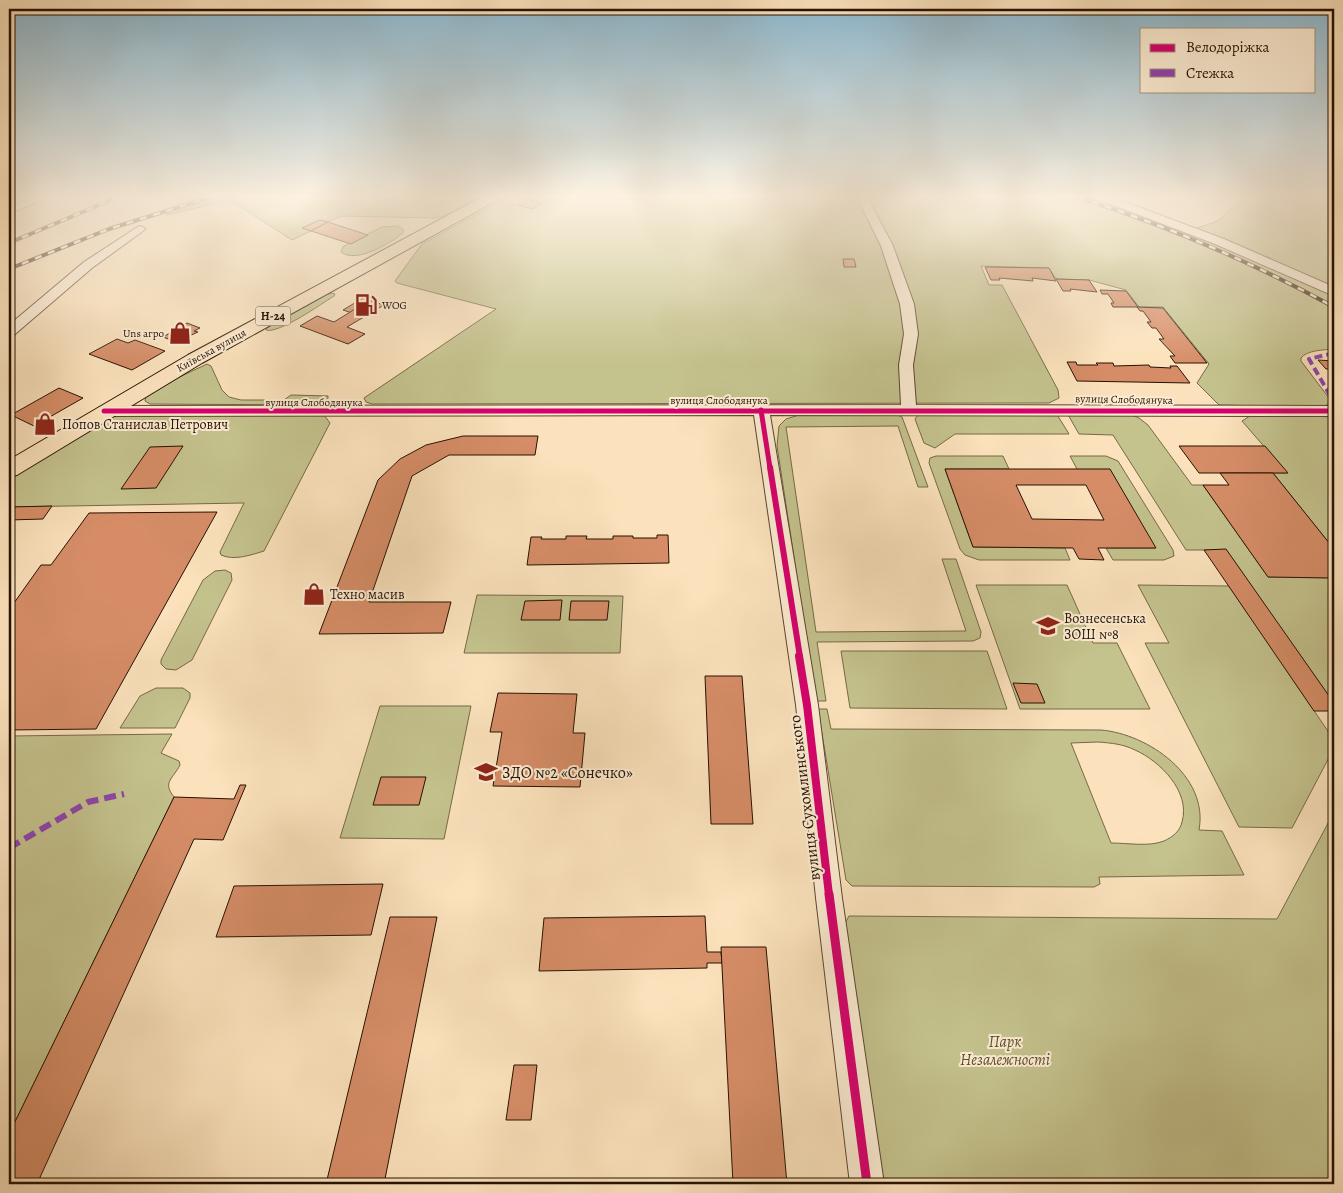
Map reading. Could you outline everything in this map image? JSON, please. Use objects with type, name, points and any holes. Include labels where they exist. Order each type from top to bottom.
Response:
[{"type":"main road","name":"Київська вулиця","points":[[9,470],[104,411],[195,358],[388,253]]},
{"type":"street","points":[[9,332],[88,265],[105,253]]},
{"type":"street","points":[[889,253],[907,304],[911,334],[906,357],[909,403],[907,409]]},
{"type":"street","points":[[1245,253],[1334,292]]},
{"type":"street","name":"вулиця Слободянука","points":[[104,411],[359,412],[907,409],[1334,411]]},
{"type":"street","name":"вулиця Сухомлинського","points":[[762,410],[807,705],[829,898],[867,1184]]},
{"type":"green space","points":[[342,253],[368,253],[355,255]]},
{"type":"green space","points":[[416,253],[1240,253],[1334,294],[1334,349],[1311,352],[1301,358],[1301,361],[1330,402],[1325,406],[1315,407],[1219,405],[1197,383],[1209,364],[1163,307],[1139,307],[1126,290],[1089,280],[1056,279],[1049,268],[981,266],[989,285],[1002,285],[1058,390],[1059,398],[1049,403],[372,404],[366,402],[364,398],[496,309],[395,281]]},
{"type":"green space","points":[[1250,253],[1334,253],[1334,290]]},
{"type":"green space","points":[[332,293],[335,294],[334,296],[290,323],[280,328],[266,330],[268,327]]},
{"type":"green space","points":[[207,364],[211,366],[222,390],[229,397],[241,400],[284,400],[291,395],[328,396],[328,398],[326,402],[316,405],[150,404],[145,401],[146,395],[152,390]]},
{"type":"green space","points":[[1056,413],[1069,434],[955,434],[935,448],[924,443],[915,419],[918,415]]},
{"type":"green space","points":[[1067,413],[1132,415],[1148,425],[1192,485],[1203,485],[1268,577],[1334,578],[1334,703],[1226,550],[1186,550],[1113,435],[1079,434]]},
{"type":"green space","points":[[1253,414],[1334,417],[1334,549],[1273,473],[1287,473],[1242,421]]},
{"type":"green space","points":[[114,415],[324,415],[330,423],[264,551],[248,556],[226,557],[221,555],[220,552],[244,503],[9,507],[9,479]]},
{"type":"green space","points":[[799,415],[897,415],[902,417],[928,487],[918,487],[898,426],[786,427],[816,632],[966,631],[942,559],[956,559],[981,632],[980,638],[973,641],[817,642],[826,701],[816,701],[777,446],[779,426],[786,419]]},
{"type":"green space","points":[[936,456],[1003,456],[1009,469],[945,469],[973,547],[1065,548],[1070,560],[979,560],[965,555],[960,549],[929,463],[930,458]]},
{"type":"green space","points":[[1070,456],[1106,456],[1118,461],[1173,550],[1174,556],[1164,560],[1113,560],[1106,548],[1155,548],[1077,469]]},
{"type":"green space","points":[[225,570],[231,573],[232,580],[192,660],[176,670],[166,669],[161,664],[161,660],[203,580],[215,571]]},
{"type":"green space","points":[[976,585],[1067,585],[1093,643],[1117,643],[1150,709],[1020,709]]},
{"type":"green space","points":[[1138,585],[1229,586],[1334,740],[1334,748],[1292,828],[1239,827],[1145,643],[1169,643]]},
{"type":"green space","points":[[477,595],[623,596],[620,653],[464,653]]},
{"type":"green space","points":[[841,651],[987,651],[1007,709],[850,708]]},
{"type":"green space","points":[[156,688],[183,688],[190,693],[190,698],[175,728],[120,728],[140,696]]},
{"type":"green space","points":[[380,706],[471,706],[444,839],[340,838]]},
{"type":"green space","points":[[818,709],[827,709],[831,729],[1101,730],[1119,733],[1138,740],[1155,749],[1171,761],[1185,776],[1195,792],[1200,810],[1199,830],[1222,831],[1244,875],[1099,877],[1100,884],[1094,887],[852,886],[846,880]],"holes":[[[1098,742],[1126,746],[1145,755],[1171,779],[1178,789],[1184,811],[1181,825],[1173,836],[1152,844],[1111,843],[1071,743]]]},
{"type":"green space","points":[[172,734],[161,753],[179,761],[180,765],[169,784],[174,797],[9,1134],[9,736]]},
{"type":"green space","name":"Парк Незалежності","points":[[1334,812],[1334,1184],[884,1184],[844,925],[849,916],[1277,919]]},
{"type":"building","points":[[843,259],[854,259],[856,267],[844,267]]},
{"type":"building","points":[[985,267],[1049,268],[1056,281],[1032,278],[1033,281],[999,278],[1000,280],[991,280]]},
{"type":"building","points":[[1056,279],[1089,280],[1097,292],[1070,289],[1071,291],[1063,291]]},
{"type":"building","points":[[1100,290],[1126,291],[1138,307],[1113,307],[1111,303],[1114,303],[1108,294],[1102,294]]},
{"type":"building","points":[[363,298],[384,305],[364,317],[343,310]]},
{"type":"building","points":[[1137,307],[1163,308],[1207,363],[1175,363],[1170,356],[1175,356],[1159,339],[1164,339],[1156,328],[1152,328],[1147,322],[1151,322],[1143,311],[1140,311]]},
{"type":"building","points":[[355,309],[369,314],[347,327],[365,334],[348,344],[300,326],[317,316],[334,322]]},
{"type":"building","points":[[187,323],[200,328],[194,331],[198,332],[176,342],[163,337]]},
{"type":"building","points":[[117,339],[128,343],[135,340],[165,351],[132,370],[89,354]]},
{"type":"building","points":[[1318,360],[1334,361],[1334,369],[1326,369]]},
{"type":"building","points":[[1067,362],[1076,362],[1077,365],[1113,363],[1114,366],[1149,365],[1150,367],[1171,368],[1170,366],[1177,366],[1190,383],[1077,381]]},
{"type":"building","points":[[59,388],[83,398],[34,426],[11,415]]},
{"type":"building","points":[[463,436],[538,436],[535,455],[449,455],[412,476],[369,602],[451,602],[443,633],[319,634],[378,480],[400,459],[426,445]]},
{"type":"building","points":[[183,446],[156,488],[121,489],[150,447]]},
{"type":"building","points":[[1179,446],[1265,446],[1288,473],[1199,473]]},
{"type":"building","points":[[945,469],[1110,469],[1156,548],[1098,548],[1104,560],[1079,559],[1073,548],[973,547]],"holes":[[[1016,485],[1086,485],[1104,520],[1032,519]]]},
{"type":"building","points":[[1220,473],[1273,473],[1334,549],[1334,578],[1268,577],[1203,485],[1229,485]]},
{"type":"building","points":[[52,506],[43,519],[9,520],[9,507]]},
{"type":"building","points":[[217,512],[96,729],[9,730],[9,610],[41,565],[51,565],[89,513]]},
{"type":"building","points":[[657,535],[668,535],[669,563],[527,565],[531,537],[566,539],[566,536],[587,536],[586,539],[613,539],[613,536],[657,538]]},
{"type":"building","points":[[1226,549],[1334,703],[1334,711],[1314,711],[1204,550]]},
{"type":"building","points":[[562,600],[560,620],[521,620],[525,601]]},
{"type":"building","points":[[571,601],[609,601],[607,620],[569,620]]},
{"type":"building","points":[[705,676],[742,676],[753,824],[711,824]]},
{"type":"building","points":[[1013,683],[1037,684],[1045,703],[1021,703]]},
{"type":"building","name":"ЗДО №2 «Сонечко»","points":[[498,693],[577,694],[573,733],[585,733],[580,787],[493,786],[502,732],[490,732]]},
{"type":"building","points":[[381,777],[426,777],[419,805],[373,805]]},
{"type":"building","points":[[240,785],[246,785],[223,840],[194,839],[37,1184],[9,1184],[9,1134],[174,797],[234,799]]},
{"type":"building","points":[[383,884],[371,935],[216,937],[234,886]]},
{"type":"building","points":[[705,916],[707,952],[721,952],[722,963],[707,963],[707,968],[539,971],[544,918]]},
{"type":"building","points":[[390,917],[437,917],[384,1184],[326,1184]]},
{"type":"building","points":[[721,947],[766,947],[787,1184],[733,1184]]},
{"type":"building","points":[[514,1065],[537,1065],[531,1120],[506,1120]]},
{"type":"railway","points":[[9,269],[50,253]]},
{"type":"railway","points":[[1224,253],[1334,307]]},
{"type":"marked path","points":[[1334,353],[1309,359],[1334,402]]},
{"type":"marked path","points":[[9,848],[88,802],[124,794]]},
{"type":"cycle path","points":[[761,410],[807,705],[829,898],[867,1184]]},
{"type":"cycle path","points":[[104,411],[1334,411]]},
{"type":"place","name":"WOG","points":[[366,305]]},
{"type":"place","name":"Uns агро","points":[[180,333]]},
{"type":"place","name":"Попов Станислав Петрович","points":[[45,424]]},
{"type":"place","name":"Техно масив","points":[[314,594]]},
{"type":"place","name":"Вознесенська ЗОШ №8","points":[[1048,626]]},
{"type":"place","name":"ЗДО №2 «Сонечко»","points":[[486,772]]}]
